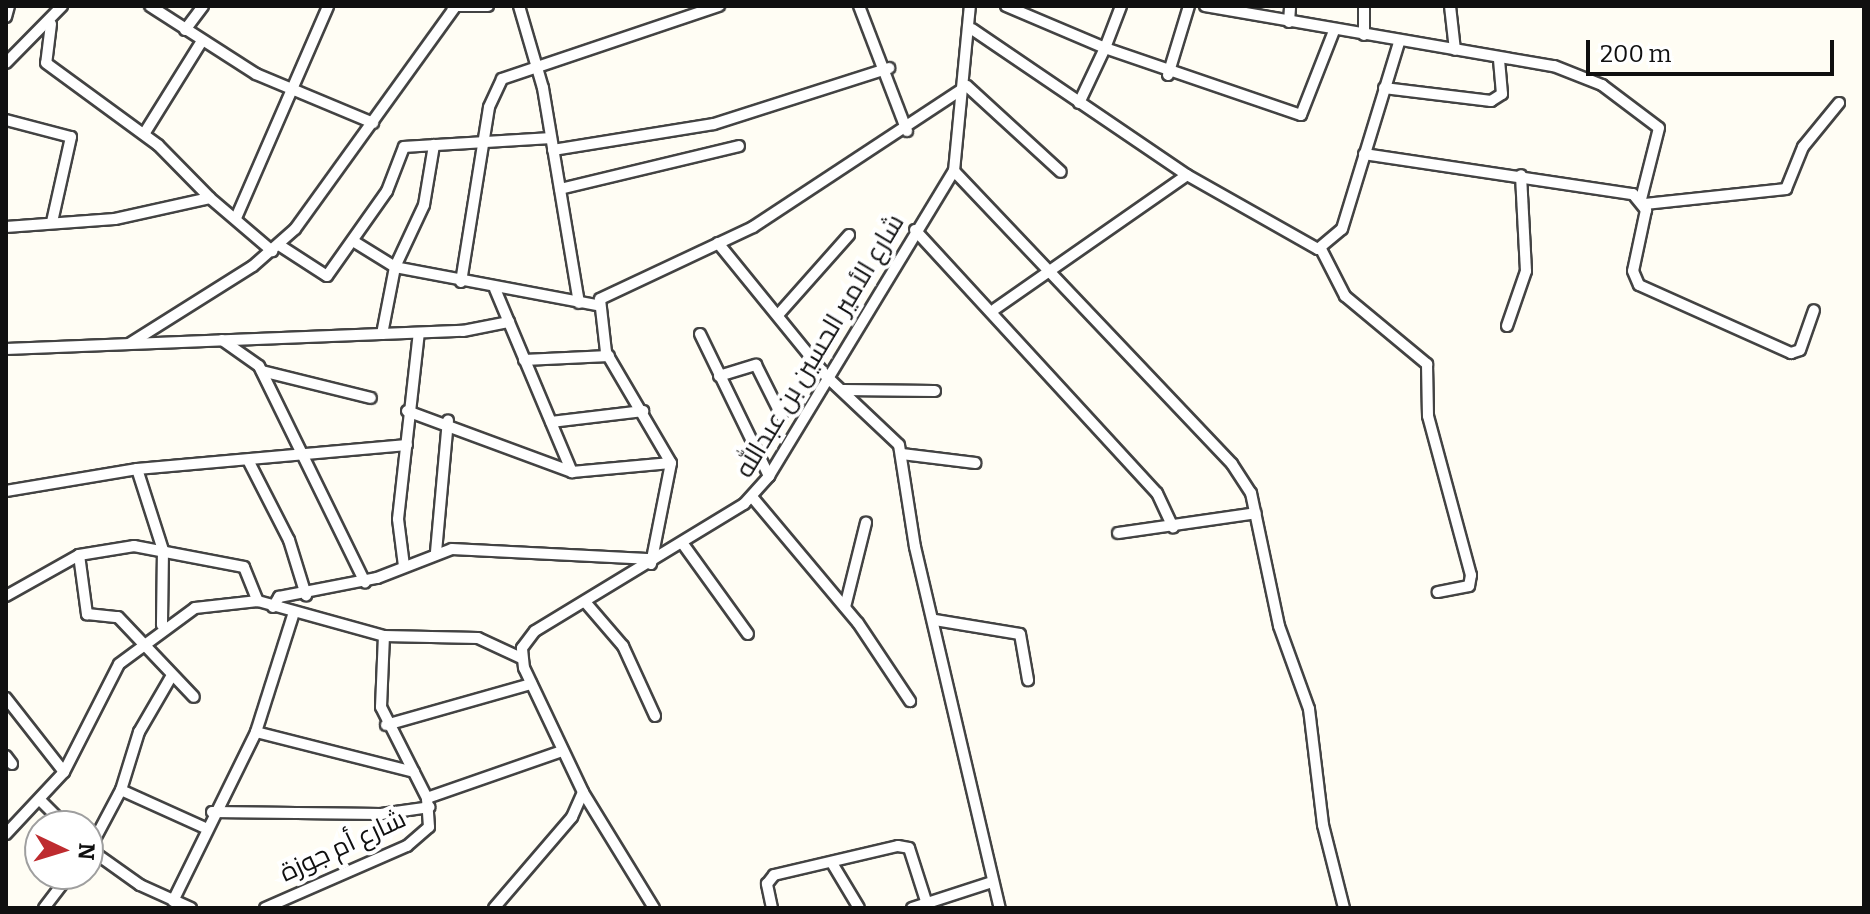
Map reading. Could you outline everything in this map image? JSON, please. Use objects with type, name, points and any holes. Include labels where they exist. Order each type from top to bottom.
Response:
[{"type":"street","points":[[6,17],[9,6]]},
{"type":"street","points":[[6,63],[51,24],[62,6]]},
{"type":"street","points":[[150,6],[202,41],[289,89],[373,123]]},
{"type":"street","points":[[185,30],[203,6]]},
{"type":"street","points":[[236,218],[289,89],[328,6]]},
{"type":"street","points":[[126,346],[275,248],[373,123],[454,7],[488,6]]},
{"type":"street","points":[[519,6],[538,62],[579,303]]},
{"type":"street","points":[[461,282],[484,145],[498,83],[538,62],[719,6]]},
{"type":"street","points":[[859,6],[889,68],[907,131]]},
{"type":"street","name":"شارع الأمير الحسين بن عبدالله","points":[[521,658],[535,631],[683,544],[753,498],[769,476],[826,376],[954,171],[967,86],[972,29],[970,6]]},
{"type":"street","points":[[1006,6],[1168,75],[1301,115],[1334,31]]},
{"type":"street","points":[[1079,103],[1121,6]]},
{"type":"street","points":[[1168,75],[1189,6]]},
{"type":"street","points":[[1205,6],[1334,31],[1499,57],[1602,85],[1654,120],[1661,144],[1643,201],[1633,271],[1639,285],[1791,353],[1800,350],[1814,310]]},
{"type":"street","points":[[1289,22],[1290,6]]},
{"type":"street","points":[[1364,6],[1364,35]]},
{"type":"street","points":[[1450,6],[1455,50]]},
{"type":"street","points":[[51,24],[46,63],[144,134],[210,198],[275,248],[326,276],[392,184],[404,147],[484,145],[551,138]]},
{"type":"street","points":[[972,29],[1187,175],[1321,249],[1345,296],[1427,364],[1428,416],[1471,575],[1469,586],[1438,592]]},
{"type":"street","points":[[144,134],[202,41]]},
{"type":"street","points":[[1321,249],[1342,229],[1399,42]]},
{"type":"street","points":[[1384,88],[1491,101],[1502,94],[1499,57]]},
{"type":"street","points":[[553,150],[714,124],[889,68]]},
{"type":"street","points":[[353,241],[395,267],[495,289],[597,305],[718,243],[907,131],[967,86],[1061,172]]},
{"type":"street","points":[[1364,154],[1521,175],[1643,201],[1786,189],[1803,147],[1839,103]]},
{"type":"street","points":[[6,120],[71,137],[52,222]]},
{"type":"street","points":[[382,334],[395,267],[424,205],[434,145]]},
{"type":"street","points":[[560,189],[739,146]]},
{"type":"street","points":[[954,171],[1232,464],[1256,513],[1279,626],[1309,709],[1323,825],[1344,908]]},
{"type":"street","points":[[995,309],[1187,175]]},
{"type":"street","points":[[1507,326],[1526,271],[1521,175]]},
{"type":"street","points":[[6,227],[142,215],[210,198]]},
{"type":"street","points":[[915,230],[995,309],[1157,493],[1173,528]]},
{"type":"street","points":[[778,315],[849,235]]},
{"type":"street","points":[[718,243],[826,376],[843,390],[902,454],[915,547],[935,620],[989,883],[1000,908]]},
{"type":"street","points":[[495,289],[572,472]]},
{"type":"street","points":[[273,607],[279,597],[306,595],[365,582],[436,552],[474,547],[652,562],[671,463],[609,356],[597,305]]},
{"type":"street","points":[[6,349],[126,346],[220,338],[419,333],[509,322]]},
{"type":"street","points":[[404,566],[398,519],[407,445],[407,411],[419,333]]},
{"type":"street","points":[[700,334],[769,476]]},
{"type":"street","points":[[220,338],[262,371],[305,452],[365,582]]},
{"type":"street","points":[[524,360],[609,356]]},
{"type":"street","points":[[719,376],[756,365],[782,417]]},
{"type":"street","points":[[262,371],[371,398]]},
{"type":"street","points":[[843,390],[935,391]]},
{"type":"street","points":[[407,411],[448,421],[572,472],[671,463]]},
{"type":"street","points":[[551,422],[643,411]]},
{"type":"street","points":[[436,552],[448,421]]},
{"type":"street","points":[[6,491],[137,469],[249,462],[305,452],[407,445]]},
{"type":"street","points":[[902,454],[975,463]]},
{"type":"street","points":[[249,462],[289,540],[306,595]]},
{"type":"street","points":[[137,469],[163,550],[162,625]]},
{"type":"street","points":[[753,498],[845,607],[910,701]]},
{"type":"street","points":[[1118,533],[1173,528],[1256,513]]},
{"type":"street","points":[[845,607],[866,523]]},
{"type":"street","points":[[683,544],[748,634]]},
{"type":"street","points":[[6,596],[79,555],[118,546],[163,550],[244,567],[258,601]]},
{"type":"street","points":[[79,555],[87,614],[118,617],[194,697]]},
{"type":"street","points":[[6,834],[42,802],[64,772],[119,664],[143,641],[162,625],[221,601],[258,601],[384,636],[478,638],[521,658],[583,792],[654,908]]},
{"type":"street","points":[[586,603],[623,646],[655,716]]},
{"type":"street","points":[[173,901],[203,827],[256,732],[294,612]]},
{"type":"street","points":[[935,620],[1020,634],[1028,680]]},
{"type":"street","name":"شارع أم جوزة","points":[[265,908],[407,846],[429,827],[428,802],[386,725],[384,636]]},
{"type":"street","points":[[104,822],[121,790],[139,732],[172,675]]},
{"type":"street","points":[[386,725],[531,684]]},
{"type":"street","points":[[6,698],[64,772]]},
{"type":"street","points":[[256,732],[414,772]]},
{"type":"street","points":[[212,812],[381,814],[428,802],[562,751]]},
{"type":"street","points":[[121,790],[203,827]]},
{"type":"street","points":[[494,908],[572,817],[583,792]]},
{"type":"street","points":[[42,802],[50,810]]},
{"type":"street","points":[[772,908],[768,879],[909,848],[927,904]]},
{"type":"street","points":[[104,859],[173,901],[191,908]]},
{"type":"street","points":[[832,863],[859,908]]},
{"type":"street","points":[[912,908],[989,883]]},
{"type":"street","points":[[44,908],[58,890]]}]
